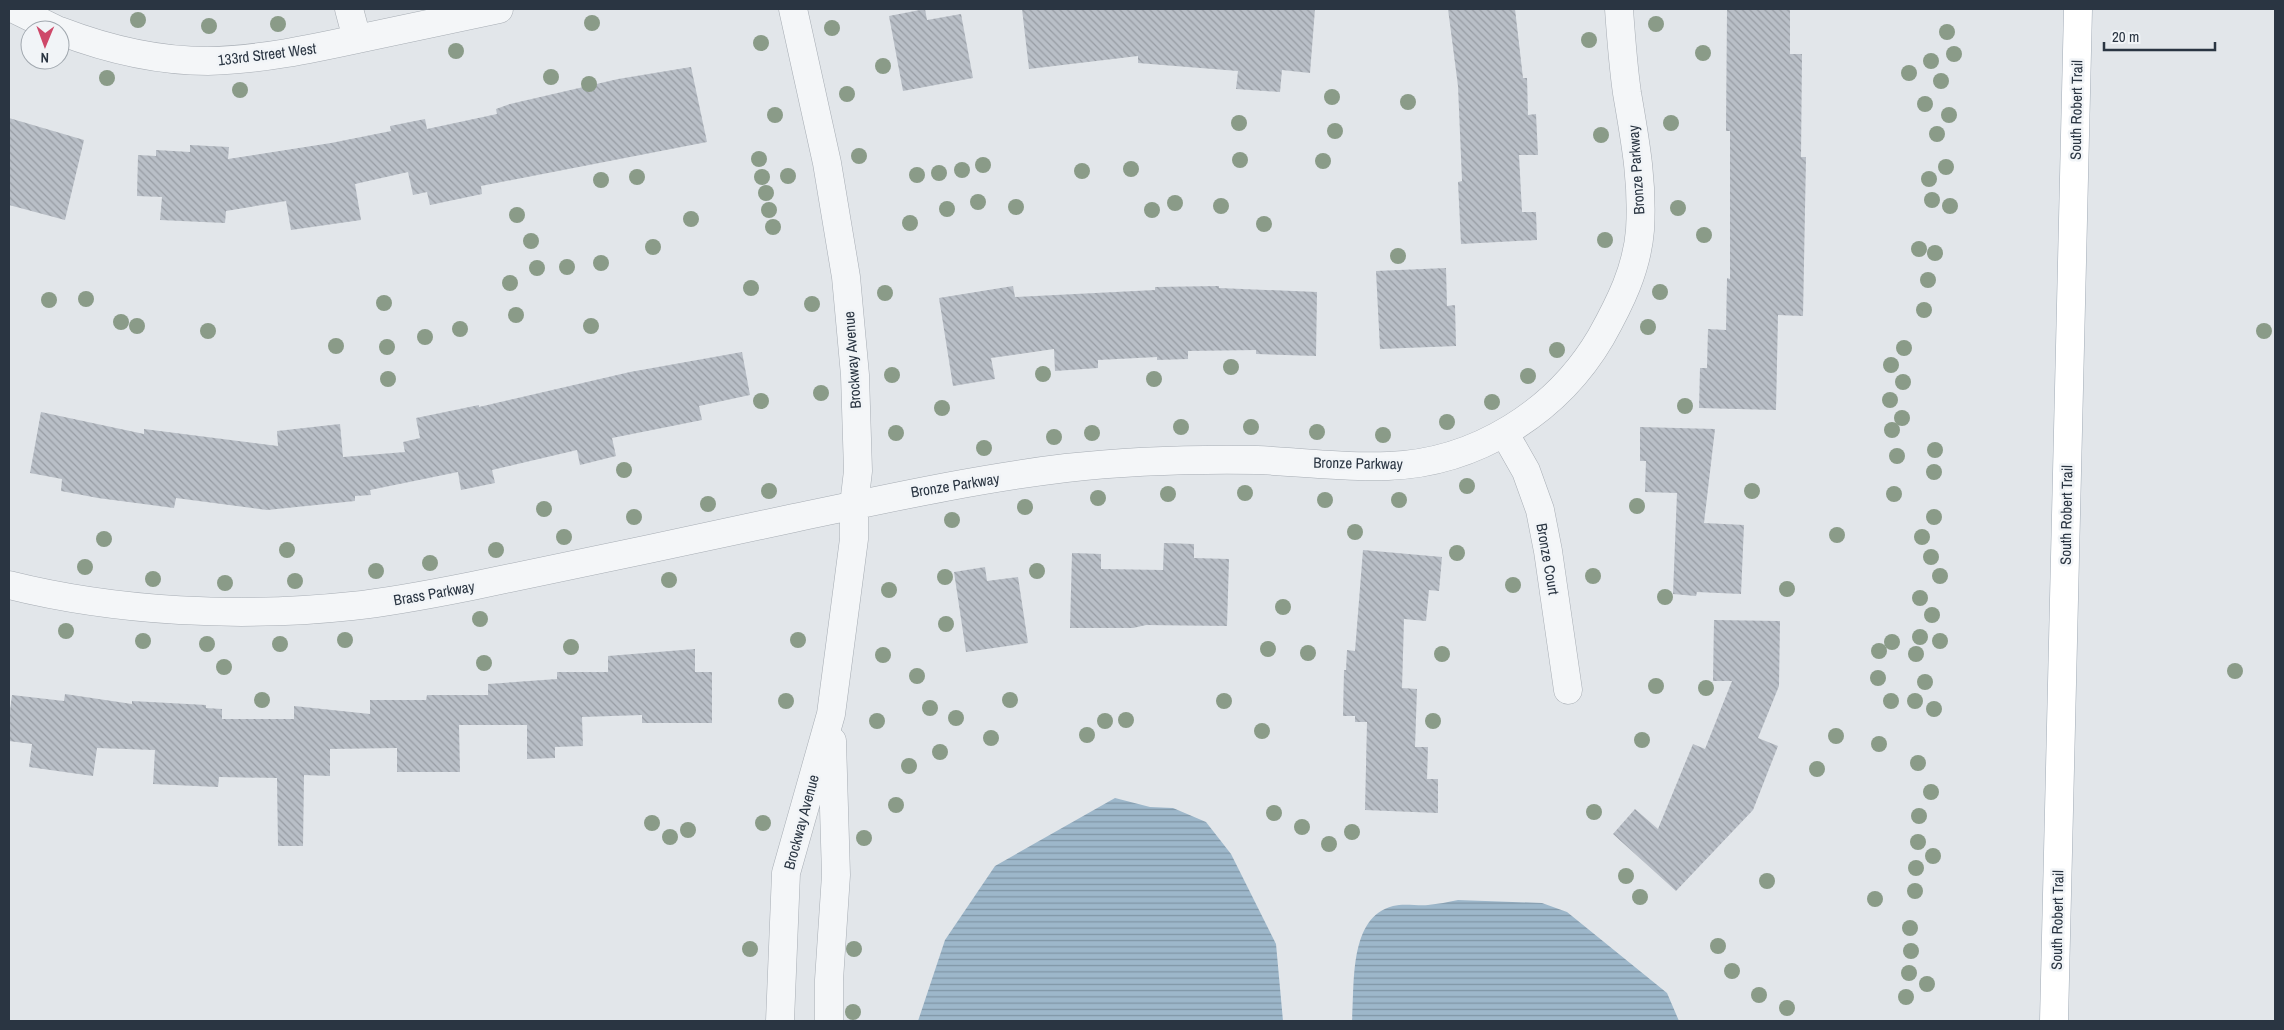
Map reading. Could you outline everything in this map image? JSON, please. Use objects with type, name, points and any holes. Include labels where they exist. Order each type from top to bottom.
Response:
[{"type":"main road","name":"South Robert Trail","points":[[2054,1021],[2078,9]]},
{"type":"street","points":[[349,9],[357,39]]},
{"type":"street","name":"133rd Street West","points":[[70,35],[125,51],[164,58],[207,61],[279,55],[499,9]]},
{"type":"street","name":"Brockway Avenue","points":[[780,1021],[786,873],[831,714],[854,539],[854,505],[858,470],[855,375],[846,277],[827,162],[793,9]]},
{"type":"street","name":"Bronze Parkway","points":[[854,505],[898,495],[1027,474],[1121,463],[1218,460],[1392,466],[1428,461],[1465,451],[1505,434],[1535,413],[1565,386],[1592,352],[1615,312],[1632,276],[1640,234],[1641,195],[1636,138],[1627,91],[1618,9]]},
{"type":"street","name":"133rd Street West","points":[[19,12],[35,20]]},
{"type":"street","name":"Bronze Court","points":[[1505,434],[1526,471],[1540,510],[1548,551],[1568,690]]},
{"type":"street","name":"Brass Parkway","points":[[9,585],[95,602],[158,607],[256,611],[351,606],[453,590],[854,505]]},
{"type":"street","name":"Brockway Avenue","points":[[828,1021],[836,875],[831,714]]},
{"type":"water","points":[[1115,798],[1150,807],[1173,808],[1206,822],[1231,854],[1276,944],[1283,1021],[918,1021],[945,940],[995,866]]},
{"type":"water","points":[[1458,900],[1542,903],[1567,912],[1667,993],[1679,1021],[1352,1021],[1354,972],[1361,938],[1368,924],[1378,913],[1393,906],[1439,904]]},
{"type":"building","points":[[925,9],[927,20],[961,14],[973,78],[903,91],[889,16]]},
{"type":"building","points":[[1022,9],[1315,9],[1310,73],[1282,70],[1280,92],[1236,89],[1238,71],[1138,63],[1138,56],[1029,69]]},
{"type":"building","points":[[1448,9],[1515,9],[1523,78],[1527,78],[1528,115],[1536,114],[1538,155],[1519,155],[1522,212],[1536,212],[1537,240],[1461,244],[1458,182],[1462,181],[1458,86]]},
{"type":"building","points":[[1727,9],[1790,9],[1790,54],[1802,54],[1801,157],[1806,157],[1803,316],[1778,315],[1776,410],[1699,408],[1700,368],[1707,368],[1708,329],[1726,330],[1727,278],[1730,279],[1730,131],[1726,131]]},
{"type":"building","points":[[691,67],[707,142],[481,186],[482,194],[430,205],[427,192],[413,195],[408,172],[355,184],[361,220],[291,230],[286,201],[226,211],[225,223],[160,220],[162,197],[137,196],[138,155],[156,156],[156,150],[190,152],[190,145],[229,147],[228,159],[331,143],[391,131],[390,126],[425,119],[427,129],[497,114],[496,109],[510,104],[618,79]]},
{"type":"building","points":[[9,118],[84,140],[65,220],[9,205]]},
{"type":"building","points":[[1446,268],[1447,306],[1455,305],[1456,346],[1380,349],[1376,271]]},
{"type":"building","points":[[1013,286],[1015,297],[1155,290],[1155,287],[1219,286],[1219,288],[1317,292],[1316,356],[1256,354],[1256,350],[1188,351],[1188,359],[1157,360],[1157,357],[1098,360],[1098,368],[1055,371],[1054,349],[991,358],[995,379],[953,386],[939,298]]},
{"type":"building","points":[[742,352],[750,395],[699,406],[702,420],[612,438],[616,456],[580,465],[577,450],[492,470],[495,483],[461,490],[458,472],[370,490],[371,495],[355,496],[355,501],[267,510],[176,498],[174,508],[61,491],[62,479],[30,473],[41,412],[144,434],[144,429],[278,446],[277,431],[340,424],[343,457],[405,452],[403,442],[420,438],[416,418],[479,405],[479,407],[630,372]]},
{"type":"building","points":[[1640,427],[1715,429],[1704,523],[1744,525],[1741,594],[1697,592],[1696,596],[1673,594],[1677,493],[1645,492],[1646,461],[1640,461]]},
{"type":"building","points":[[1164,543],[1194,544],[1194,558],[1229,559],[1227,626],[1146,625],[1133,628],[1070,628],[1072,553],[1101,554],[1101,569],[1163,570]]},
{"type":"building","points":[[1363,550],[1442,557],[1439,591],[1429,590],[1426,621],[1404,619],[1402,688],[1417,689],[1415,747],[1428,747],[1427,779],[1438,779],[1438,813],[1365,810],[1367,722],[1355,722],[1355,716],[1343,716],[1344,670],[1346,670],[1347,650],[1355,651]]},
{"type":"building","points":[[985,567],[987,581],[1018,577],[1028,643],[966,652],[954,572]]},
{"type":"building","points":[[1714,620],[1780,621],[1779,686],[1758,738],[1778,746],[1753,810],[1676,891],[1613,834],[1635,809],[1658,829],[1693,744],[1705,749],[1732,681],[1713,681]]},
{"type":"building","points":[[695,649],[695,672],[712,672],[712,723],[642,723],[642,715],[582,717],[583,746],[555,747],[555,758],[527,759],[527,725],[459,725],[460,772],[397,772],[397,748],[330,749],[330,776],[304,775],[303,846],[278,846],[277,778],[219,777],[218,787],[153,784],[155,750],[97,748],[93,776],[29,767],[32,744],[9,741],[12,695],[64,701],[65,694],[132,704],[132,701],[206,705],[206,708],[222,709],[222,719],[294,719],[294,706],[370,714],[370,700],[426,700],[427,695],[488,695],[488,684],[557,679],[557,672],[608,672],[608,656]]}]
